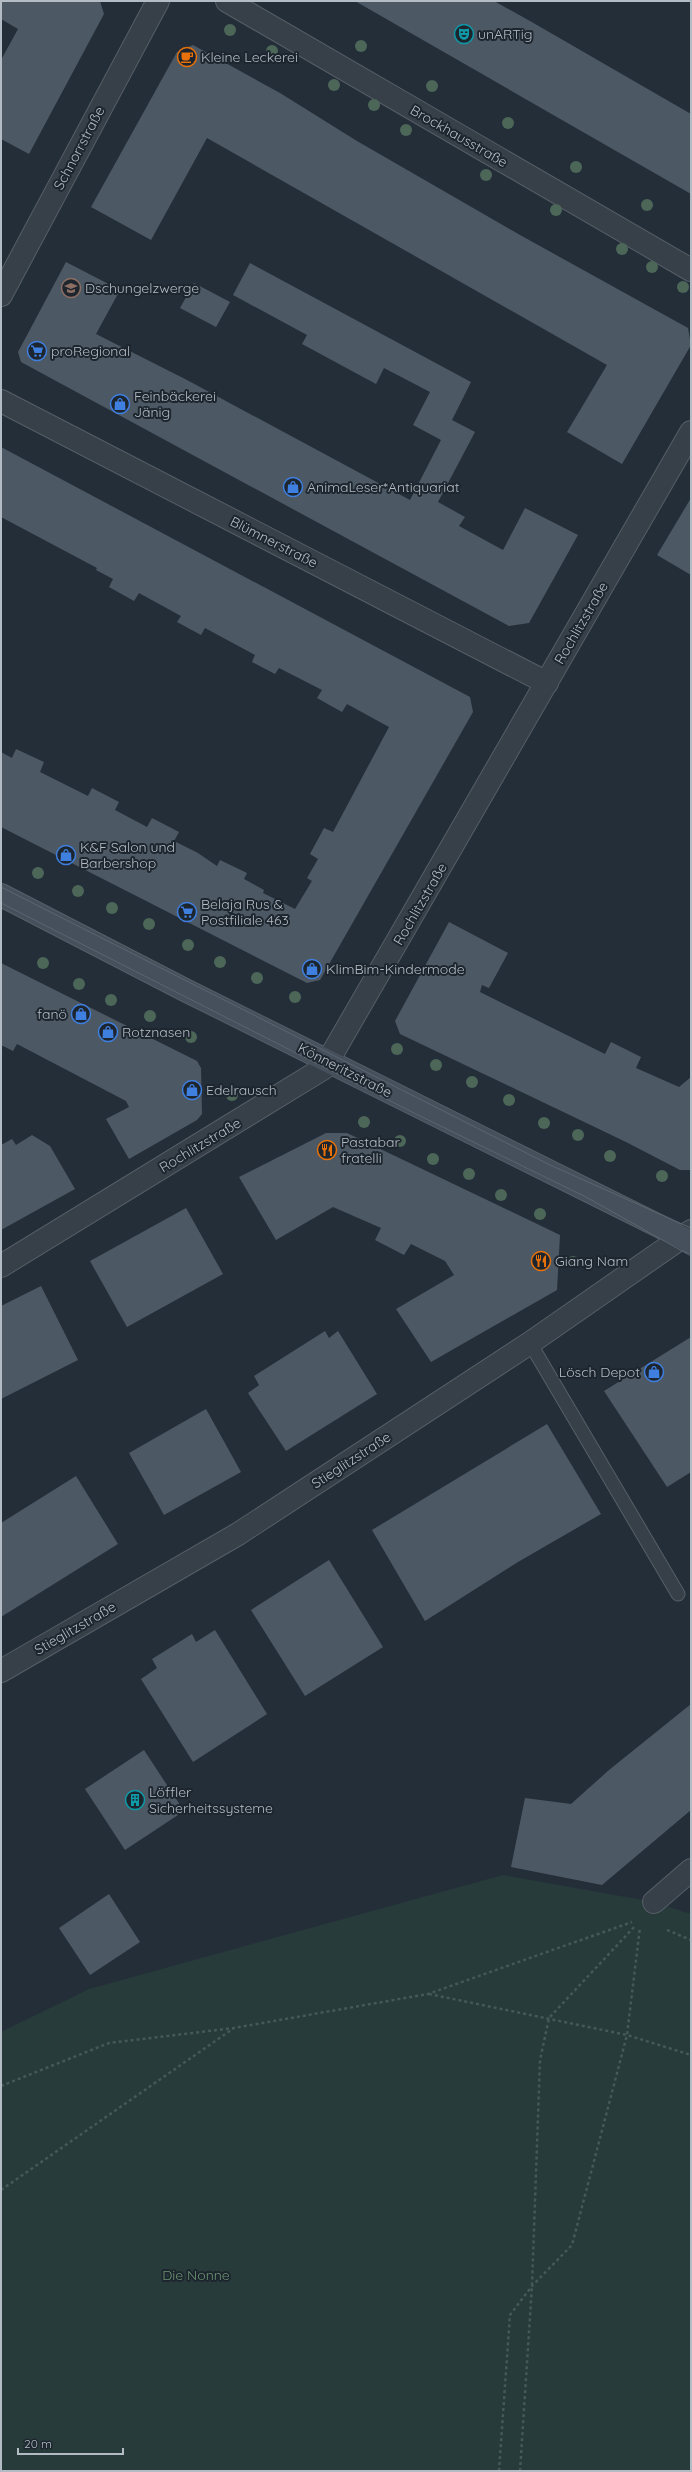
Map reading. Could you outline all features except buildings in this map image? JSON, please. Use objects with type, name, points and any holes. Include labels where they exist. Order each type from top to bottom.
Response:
[{"type":"main road","name":"Könneritzstraße","points":[[1,895],[329,1061],[688,1237]]},
{"type":"street","name":"Schnorrstraße","points":[[1,295],[158,1]]},
{"type":"street","name":"Brockhausstraße","points":[[227,1],[691,270]]},
{"type":"street","name":"Blümnerstraße","points":[[1,401],[547,683]]},
{"type":"street","name":"Rochlitzstraße","points":[[1,1266],[225,1131],[324,1068],[440,870],[691,432]]},
{"type":"street","name":"Stieglitzstraße","points":[[1,1671],[238,1534],[530,1343],[688,1237]]},
{"type":"street","points":[[647,1911],[691,1870]]},
{"type":"lane","points":[[530,1343],[678,1594]]},
{"type":"path","points":[[1,2086],[109,2044],[234,2028],[428,1994],[647,1911]]},
{"type":"path","points":[[520,2471],[532,2286],[540,2060],[549,2018],[647,1911]]},
{"type":"path","points":[[499,2471],[510,2314],[532,2286],[572,2245],[627,2036],[647,1911]]},
{"type":"path","points":[[428,1994],[549,2018],[627,2036],[691,2055]]},
{"type":"path","points":[[1,2190],[234,2028]]},
{"type":"green space","name":"Die Nonne","points":[[503,1875],[654,1902],[691,1914],[691,2471],[1,2471],[1,2032],[89,1989]]},
{"type":"tram line","points":[[1,887],[550,1165],[691,1228]]},
{"type":"tram line","points":[[1,903],[414,1113],[586,1197],[691,1256]]},
{"type":"place","name":"unARTig","points":[[464,34]]},
{"type":"place","name":"Kleine Leckerei","points":[[187,57]]},
{"type":"place","name":"Dschungelzwerge","points":[[71,288]]},
{"type":"place","name":"proRegional","points":[[37,351]]},
{"type":"place","name":"Feinbäckerei Jänig","points":[[120,404]]},
{"type":"place","name":"AnimaLeser*Antiquariat","points":[[293,487]]},
{"type":"place","name":"K&F Salon und Barbershop","points":[[66,855]]},
{"type":"place","name":"Belaja Rus & Postfiliale 463","points":[[187,912]]},
{"type":"place","name":"KlimBim-Kindermode","points":[[312,969]]},
{"type":"place","name":"fanö","points":[[81,1014]]},
{"type":"place","name":"Rotznasen","points":[[108,1032]]},
{"type":"place","name":"Edelrausch","points":[[192,1090]]},
{"type":"place","name":"Pastabar fratelli","points":[[327,1150]]},
{"type":"place","name":"Giang Nam","points":[[541,1261]]},
{"type":"place","name":"Lösch Depot","points":[[654,1372]]},
{"type":"place","name":"Löffler Sicherheitssysteme","points":[[135,1800]]}]
